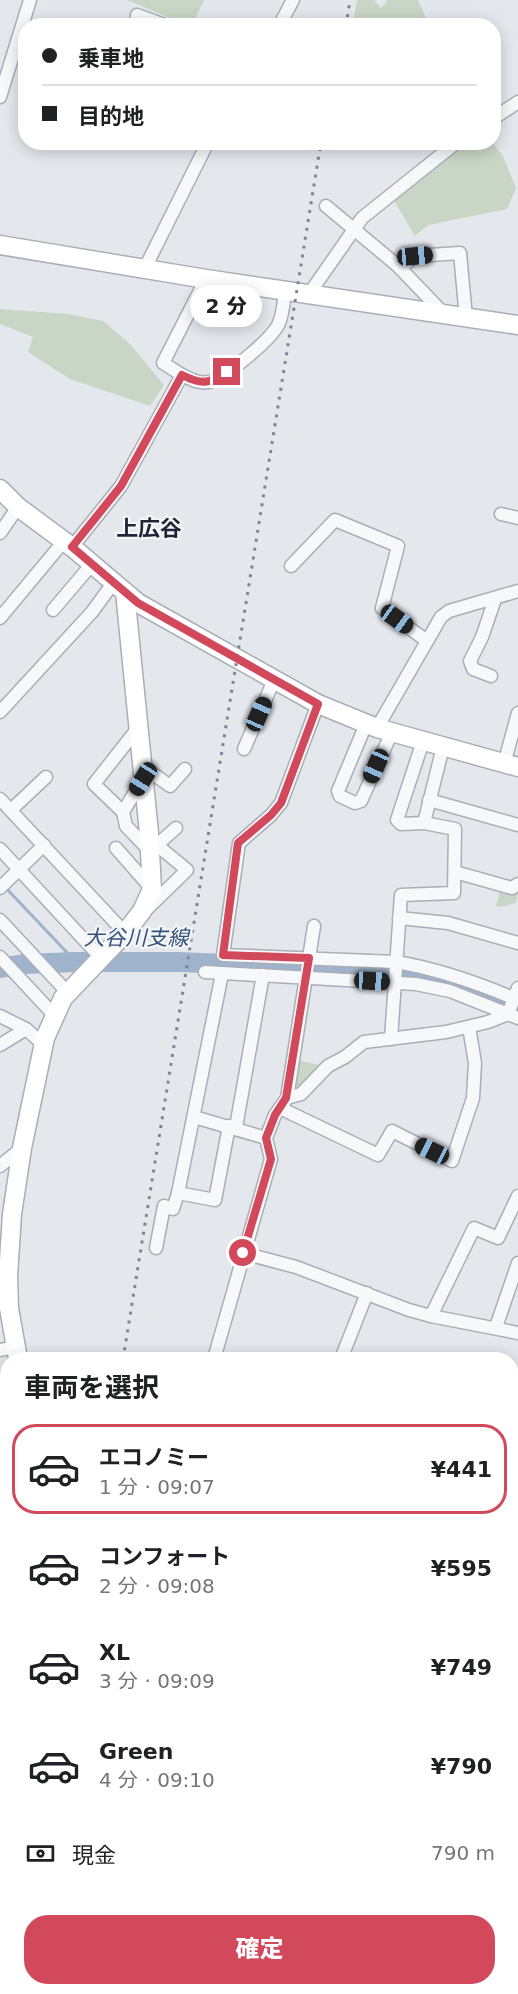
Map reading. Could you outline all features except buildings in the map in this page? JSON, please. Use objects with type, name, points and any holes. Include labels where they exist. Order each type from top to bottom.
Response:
[{"type":"street","points":[[24,18],[30,0]]},
{"type":"street","points":[[283,18],[292,0]]},
{"type":"street","points":[[0,98],[18,39]]},
{"type":"street","points":[[501,113],[518,102]]},
{"type":"street","points":[[145,268],[204,150]]},
{"type":"street","points":[[309,294],[362,218],[447,150]]},
{"type":"street","points":[[326,206],[400,268],[444,314]]},
{"type":"street","points":[[0,245],[206,279],[518,325]]},
{"type":"street","points":[[400,268],[415,256],[460,253],[466,318]]},
{"type":"street","points":[[206,279],[163,363],[197,383],[212,382],[227,372],[252,353],[274,331],[280,322],[285,290]]},
{"type":"street","points":[[0,618],[121,486],[182,375]]},
{"type":"street","points":[[0,489],[18,507],[68,544],[138,603],[318,704],[378,728],[511,766],[518,713]]},
{"type":"street","points":[[0,533],[18,507]]},
{"type":"street","points":[[501,514],[518,518]]},
{"type":"street","points":[[291,566],[335,520],[398,546],[382,608],[427,641]]},
{"type":"street","points":[[54,610],[92,564]]},
{"type":"street","points":[[0,712],[92,612],[119,587]]},
{"type":"street","points":[[119,587],[153,848],[152,889],[142,911],[130,928]]},
{"type":"street","points":[[378,728],[361,801],[355,803],[340,796],[338,791],[378,728],[441,617],[449,611],[518,591]]},
{"type":"street","points":[[491,676],[473,669],[470,661],[482,637],[495,599]]},
{"type":"street","points":[[244,748],[274,680]]},
{"type":"street","points":[[318,704],[281,803],[271,815],[238,843],[223,955],[396,962],[422,966],[517,995],[513,1016]]},
{"type":"street","points":[[16,1352],[4,1275],[22,1148],[44,1045],[63,998],[188,870],[153,848],[126,826],[123,812],[94,784],[138,728]]},
{"type":"street","points":[[391,1039],[401,895],[454,893],[455,829],[424,823],[401,824],[397,820],[423,741]]},
{"type":"street","points":[[424,823],[443,747]]},
{"type":"street","points":[[142,772],[170,786],[185,769]]},
{"type":"street","points":[[123,812],[142,772]]},
{"type":"street","points":[[10,810],[46,777]]},
{"type":"street","points":[[0,799],[130,928]]},
{"type":"street","points":[[429,800],[518,825]]},
{"type":"street","points":[[153,848],[176,828]]},
{"type":"street","points":[[2,886],[44,845]]},
{"type":"street","points":[[116,848],[152,889]]},
{"type":"street","points":[[0,849],[95,964]]},
{"type":"street","points":[[455,872],[512,888],[518,884]]},
{"type":"street","points":[[399,918],[448,923],[518,944]]},
{"type":"street","points":[[0,920],[68,993]]},
{"type":"street","points":[[216,1352],[271,1159],[266,1138],[283,1103],[314,926]]},
{"type":"street","points":[[1,959],[55,1016]]},
{"type":"street","points":[[205,972],[395,982],[450,992],[513,1016]]},
{"type":"street","points":[[156,1248],[164,1206],[173,1209],[178,1193],[222,974]]},
{"type":"street","points":[[178,1193],[214,1200],[232,1127],[263,975]]},
{"type":"street","points":[[283,1103],[301,1094],[328,1066],[345,1057],[364,1042],[446,1032],[513,1016]]},
{"type":"street","points":[[0,1017],[26,1029],[44,1045]]},
{"type":"street","points":[[283,1103],[378,1155],[392,1131],[452,1161],[473,1098],[475,1063],[469,1027]]},
{"type":"street","points":[[0,1045],[26,1029]]},
{"type":"street","points":[[194,1117],[266,1138]]},
{"type":"street","points":[[1,1162],[22,1148]]},
{"type":"street","points":[[432,1316],[474,1228],[498,1238],[518,1196]]},
{"type":"street","points":[[243,1253],[296,1267],[409,1310],[518,1333]]},
{"type":"street","points":[[496,1327],[512,1295],[518,1263]]},
{"type":"street","points":[[344,1352],[367,1293]]},
{"type":"green space","points":[[127,0],[204,0],[195,18],[170,18]]},
{"type":"green space","points":[[357,0],[374,0],[381,8],[388,0],[418,0],[426,18],[354,18]]},
{"type":"green space","points":[[455,150],[498,150],[516,188],[507,209],[428,225],[415,236],[393,199]]},
{"type":"green space","points":[[0,309],[68,314],[103,321],[129,343],[164,385],[150,406],[70,379],[28,352],[33,337],[0,324]]},
{"type":"green space","points":[[501,888],[518,893],[516,903],[496,906]]},
{"type":"green space","points":[[300,1061],[320,1065],[321,1069],[292,1094],[294,1063]]},
{"type":"waterway","points":[[5,887],[76,962]]},
{"type":"waterway","name":"大谷川支線","points":[[0,968],[24,964],[76,962],[179,962],[402,972],[460,986],[518,1010]]},
{"type":"railway","points":[[347,18],[350,0]]},
{"type":"railway","points":[[124,1352],[320,150]]},
{"type":"district","name":"上広谷","points":[[149,528]]},
{"type":"route","points":[[227,372],[212,382],[197,383],[182,375],[121,486],[72,547],[138,603],[318,704],[281,803],[271,815],[238,843],[223,955],[309,958],[286,1098],[275,1115],[266,1138],[271,1159],[243,1253]]}]
